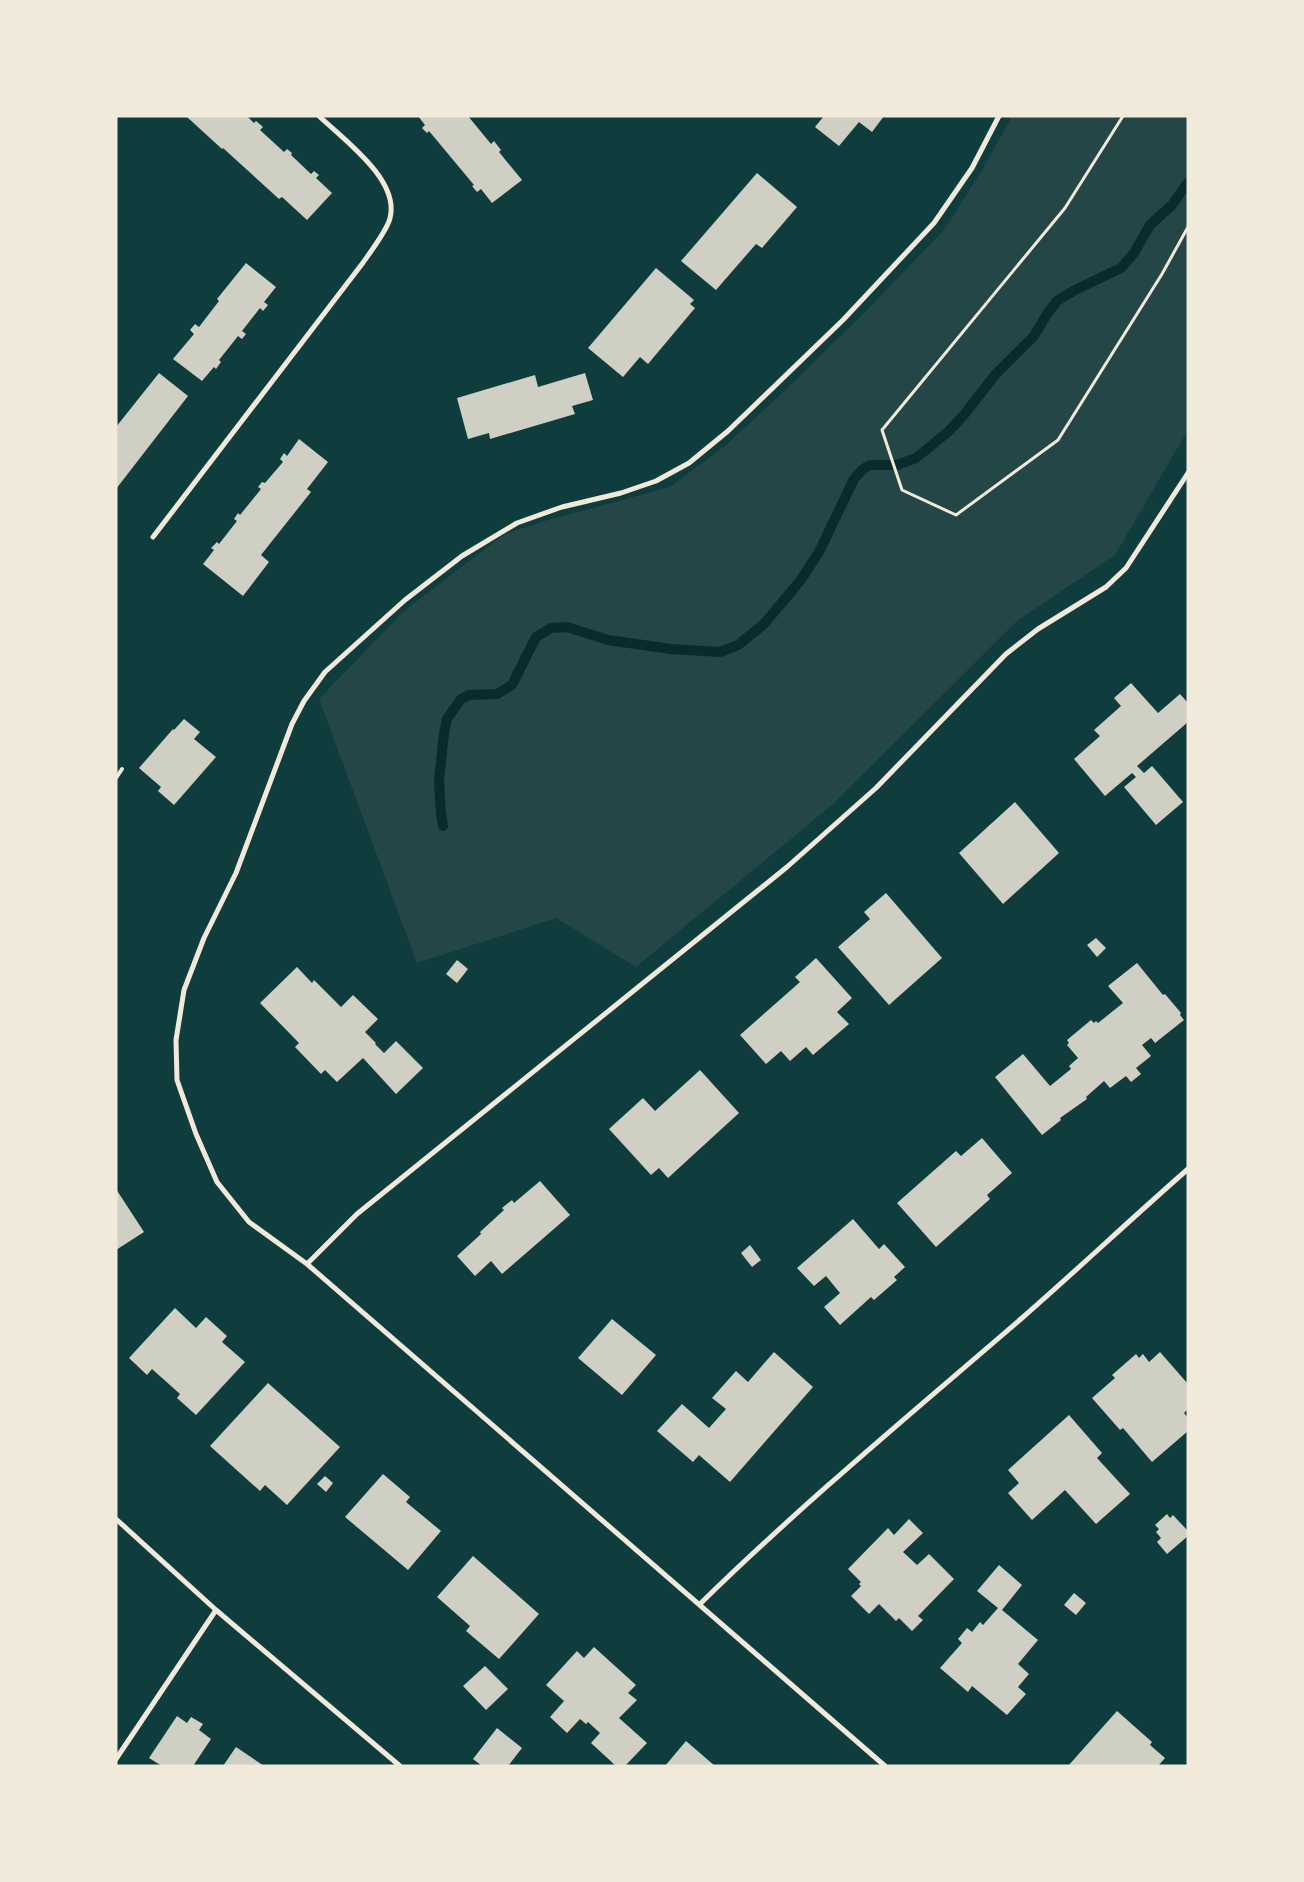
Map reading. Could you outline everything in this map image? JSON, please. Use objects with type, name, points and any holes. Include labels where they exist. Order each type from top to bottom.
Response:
[{"type":"street","points":[[153,537],[362,264],[390,219],[391,199],[375,169],[319,116]]},
{"type":"street","points":[[885,1766],[307,1264],[250,1222],[217,1182],[196,1134],[177,1080],[176,1040],[184,990],[204,938],[236,873],[292,724],[304,701],[325,672],[405,600],[462,556],[517,523],[562,507],[622,493],[656,481],[689,463],[728,431],[843,320],[934,222],[972,168],[999,116]]},
{"type":"street","points":[[307,1264],[357,1214],[794,860],[876,788],[1006,654],[1038,629],[1106,587],[1126,568],[1188,473]]},
{"type":"street","points":[[700,1604],[752,1553],[859,1457],[1023,1317],[1188,1169]]},
{"type":"street","points":[[116,1519],[216,1610],[400,1766]]},
{"type":"street","points":[[116,1760],[216,1610]]},
{"type":"lane","points":[[116,778],[122,769]]},
{"type":"path","points":[[1123,116],[1065,208],[882,430],[902,490],[956,515],[1058,440],[1162,274],[1188,227]]},
{"type":"shaded area","points":[[1012,116],[1188,116],[1188,430],[1115,555],[1018,620],[833,804],[636,967],[556,918],[417,963],[319,699],[404,611],[505,534],[548,520],[670,487],[725,446],[863,314],[944,230],[984,167]]},
{"type":"building","points":[[188,116],[247,116],[254,123],[256,121],[263,127],[260,130],[284,152],[287,149],[311,174],[314,171],[319,175],[316,178],[332,193],[307,220],[282,197],[279,199]]},
{"type":"building","points":[[418,116],[468,116],[491,144],[494,141],[501,150],[499,152],[522,180],[492,203],[481,189],[477,192],[472,186],[474,185],[429,131],[427,133],[422,128],[425,125]]},
{"type":"building","points":[[824,116],[884,116],[872,132],[859,122],[839,146],[815,127]]},
{"type":"building","points":[[757,173],[797,207],[762,248],[756,244],[716,290],[681,261]]},
{"type":"building","points":[[246,263],[276,287],[264,302],[268,305],[263,311],[260,308],[242,331],[246,334],[242,339],[238,336],[219,360],[221,362],[216,369],[214,367],[202,381],[173,359],[194,334],[190,330],[195,324],[199,327],[219,301],[217,299]]},
{"type":"building","points":[[656,268],[694,300],[690,304],[695,308],[648,364],[640,357],[623,377],[588,348]]},
{"type":"building","points":[[159,373],[188,396],[116,489],[116,427]]},
{"type":"building","points":[[585,373],[593,400],[572,406],[575,414],[490,439],[489,433],[468,439],[457,398],[535,375],[538,387]]},
{"type":"building","points":[[299,439],[328,462],[307,489],[311,492],[261,555],[269,562],[243,596],[203,564],[214,550],[211,548],[217,542],[219,544],[237,521],[234,519],[238,513],[240,515],[261,489],[258,487],[262,482],[265,483],[283,462],[280,459],[284,453],[287,456]]},
{"type":"building","points":[[1131,683],[1158,713],[1180,694],[1188,703],[1188,722],[1137,766],[1144,773],[1152,766],[1183,802],[1156,825],[1124,787],[1136,777],[1132,773],[1105,796],[1074,759],[1100,736],[1094,730],[1121,706],[1114,698]]},
{"type":"building","points":[[184,719],[200,732],[194,739],[216,757],[174,805],[158,791],[161,787],[139,768]]},
{"type":"building","points":[[1015,802],[1059,853],[1003,904],[959,853]]},
{"type":"building","points":[[886,893],[942,958],[889,1005],[838,947],[870,919],[864,912]]},
{"type":"building","points":[[1096,938],[1106,948],[1097,957],[1087,945]]},
{"type":"building","points":[[816,958],[852,998],[837,1012],[849,1024],[813,1055],[806,1047],[790,1061],[781,1051],[766,1064],[740,1035],[800,982],[795,977]]},
{"type":"building","points":[[457,960],[468,969],[457,983],[446,974]]},
{"type":"building","points":[[1137,963],[1163,995],[1165,994],[1181,1013],[1180,1015],[1184,1020],[1155,1043],[1151,1038],[1142,1045],[1151,1056],[1136,1068],[1141,1074],[1131,1082],[1126,1076],[1110,1088],[1104,1081],[1086,1097],[1087,1099],[1060,1118],[1061,1120],[1042,1135],[995,1077],[1023,1054],[1050,1086],[1071,1069],[1069,1066],[1078,1058],[1067,1045],[1069,1043],[1067,1040],[1091,1020],[1094,1023],[1096,1021],[1098,1023],[1123,1003],[1108,986]]},
{"type":"building","points":[[297,967],[312,983],[314,980],[341,1007],[353,995],[378,1019],[365,1032],[375,1044],[384,1053],[396,1041],[423,1068],[396,1094],[363,1058],[337,1082],[325,1070],[321,1074],[295,1047],[299,1043],[260,1003]]},
{"type":"building","points":[[700,1070],[739,1113],[668,1178],[659,1168],[651,1175],[609,1129],[643,1098],[655,1111]]},
{"type":"building","points":[[982,1138],[1012,1173],[987,1195],[990,1199],[936,1247],[897,1203],[956,1151],[961,1156]]},
{"type":"building","points":[[540,1181],[570,1215],[502,1274],[491,1261],[475,1276],[457,1256],[504,1210],[502,1208],[512,1200],[514,1203]]},
{"type":"building","points":[[116,1189],[144,1232],[116,1250]]},
{"type":"building","points":[[853,1219],[879,1249],[884,1244],[905,1267],[894,1277],[897,1280],[874,1300],[871,1297],[840,1325],[824,1307],[840,1293],[826,1276],[814,1286],[797,1268]]},
{"type":"building","points":[[750,1245],[761,1260],[752,1267],[741,1253]]},
{"type":"building","points":[[175,1308],[196,1328],[206,1317],[227,1336],[222,1342],[245,1362],[196,1415],[177,1398],[180,1394],[152,1369],[147,1375],[129,1358]]},
{"type":"building","points":[[612,1319],[656,1355],[622,1395],[578,1358]]},
{"type":"building","points":[[774,1352],[813,1387],[730,1482],[699,1455],[693,1462],[657,1431],[682,1404],[709,1428],[726,1409],[712,1398],[736,1371],[748,1382]]},
{"type":"building","points":[[1160,1352],[1188,1384],[1188,1409],[1184,1413],[1188,1418],[1188,1431],[1152,1462],[1123,1428],[1120,1430],[1092,1398],[1115,1378],[1112,1375],[1136,1354],[1139,1358],[1143,1354],[1149,1362]]},
{"type":"building","points":[[268,1383],[340,1447],[287,1505],[265,1485],[260,1491],[210,1446]]},
{"type":"building","points":[[1069,1415],[1102,1453],[1097,1458],[1130,1494],[1096,1524],[1065,1490],[1032,1520],[1008,1493],[1019,1483],[1008,1470]]},
{"type":"building","points":[[383,1474],[410,1497],[406,1502],[441,1531],[408,1570],[345,1517]]},
{"type":"building","points":[[325,1476],[333,1483],[326,1492],[317,1484]]},
{"type":"building","points":[[1167,1514],[1170,1518],[1173,1515],[1188,1531],[1188,1536],[1167,1554],[1157,1542],[1161,1538],[1156,1532],[1159,1529],[1155,1525]]},
{"type":"building","points":[[909,1519],[923,1533],[903,1552],[917,1565],[929,1554],[954,1579],[918,1616],[923,1620],[912,1631],[899,1618],[896,1621],[879,1604],[869,1614],[851,1596],[861,1586],[859,1584],[861,1582],[848,1569],[888,1528],[894,1535]]},
{"type":"building","points":[[473,1556],[539,1614],[499,1659],[466,1631],[470,1626],[437,1597]]},
{"type":"building","points":[[999,1565],[1022,1585],[1002,1610],[1038,1640],[1018,1664],[1029,1674],[1018,1687],[1026,1694],[1007,1715],[972,1686],[968,1692],[940,1668],[962,1643],[958,1639],[967,1628],[972,1632],[980,1622],[983,1625],[998,1608],[977,1591]]},
{"type":"building","points":[[1074,1593],[1086,1603],[1076,1615],[1064,1605]]},
{"type":"building","points":[[594,1647],[636,1685],[628,1693],[637,1700],[619,1718],[647,1743],[625,1766],[616,1766],[591,1743],[600,1733],[588,1722],[586,1724],[580,1719],[567,1733],[550,1717],[564,1701],[546,1685],[577,1651],[584,1658]]},
{"type":"building","points":[[485,1666],[508,1689],[486,1710],[463,1686]]},
{"type":"building","points":[[1117,1711],[1152,1742],[1150,1745],[1165,1758],[1158,1766],[1068,1766]]},
{"type":"building","points":[[177,1716],[187,1723],[191,1717],[203,1724],[199,1730],[211,1739],[193,1766],[162,1766],[149,1758]]},
{"type":"building","points":[[497,1728],[522,1748],[508,1766],[482,1766],[473,1759]]},
{"type":"building","points":[[686,1741],[715,1766],[665,1766]]},
{"type":"building","points":[[236,1747],[264,1766],[223,1766]]},
{"type":"waterway","points":[[443,826],[439,781],[444,733],[447,719],[461,699],[469,695],[497,694],[512,685],[536,637],[551,628],[567,627],[608,640],[671,649],[720,652],[738,645],[764,624],[800,581],[819,552],[854,479],[863,469],[870,465],[897,465],[916,458],[949,431],[995,375],[1034,336],[1057,301],[1075,290],[1121,268],[1134,253],[1150,225],[1172,205],[1188,182]]}]
